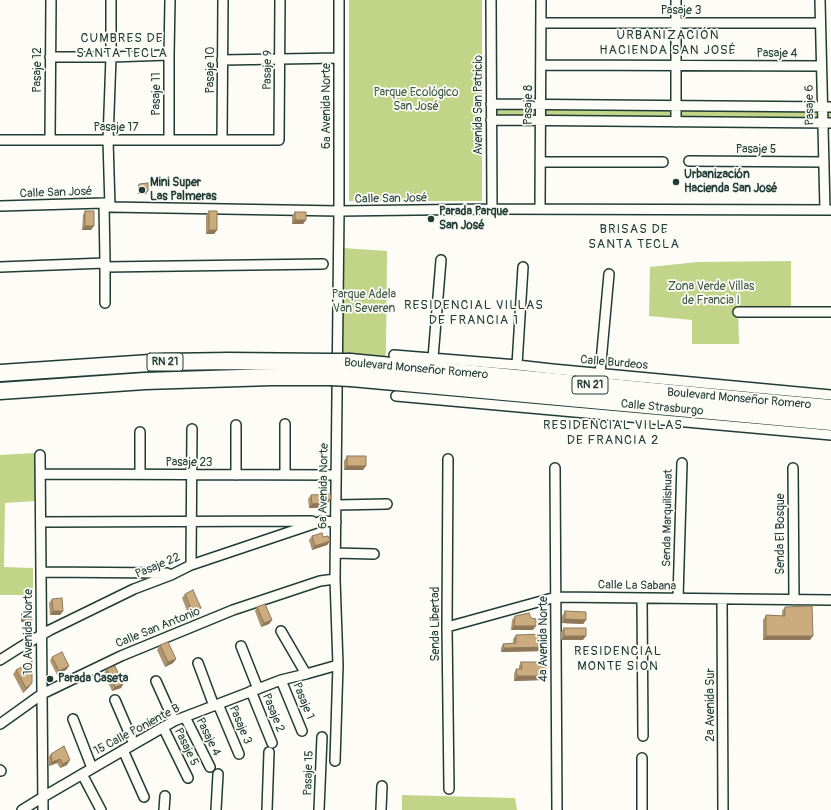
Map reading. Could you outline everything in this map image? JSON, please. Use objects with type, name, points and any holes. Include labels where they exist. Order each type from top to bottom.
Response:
[{"type":"highway","name":"Boulevard Monseñor Romero","points":[[0,373],[165,362],[229,361],[831,408]]},
{"type":"highway","name":"Boulevard Monseñor Romero","points":[[0,391],[152,381],[272,377],[330,370]]},
{"type":"highway","name":"Boulevard Monseñor Romero","points":[[350,370],[831,422]]},
{"type":"street","name":"Pasaje 12","points":[[50,0],[50,140]]},
{"type":"street","points":[[105,303],[111,0]]},
{"type":"street","name":"Pasaje 11","points":[[169,140],[170,0]]},
{"type":"street","name":"Pasaje 10","points":[[222,140],[223,0]]},
{"type":"street","name":"Pasaje 9","points":[[279,140],[280,0]]},
{"type":"street","name":"6ª Avenida Norte","points":[[339,0],[339,211]]},
{"type":"street","name":"Avenida San Patricio","points":[[491,0],[492,209]]},
{"type":"street","name":"Pasaje 8","points":[[540,209],[541,0]]},
{"type":"street","points":[[676,0],[676,122]]},
{"type":"street","name":"Pasaje 6","points":[[820,0],[821,66],[827,107],[824,162],[828,210]]},
{"type":"street","name":"Pasaje 3","points":[[541,22],[820,23]]},
{"type":"street","points":[[50,57],[169,55]]},
{"type":"street","points":[[222,60],[339,58]]},
{"type":"street","name":"Pasaje 4","points":[[541,65],[821,66]]},
{"type":"street","points":[[491,104],[827,107]]},
{"type":"street","points":[[491,120],[827,123]]},
{"type":"street","name":"Pasaje 17","points":[[0,140],[279,140]]},
{"type":"street","name":"Pasaje 5","points":[[689,161],[824,162]]},
{"type":"street","points":[[540,162],[663,162]]},
{"type":"street","name":"Calle San José","points":[[0,206],[107,205],[339,211],[492,209],[828,210]]},
{"type":"street","name":"6a Avenida Norte","points":[[334,761],[338,665],[335,579],[339,211]]},
{"type":"street","points":[[433,358],[441,260]]},
{"type":"street","points":[[0,267],[323,264]]},
{"type":"street","points":[[516,365],[522,267]]},
{"type":"street","points":[[600,373],[608,274]]},
{"type":"street","points":[[738,312],[831,312]]},
{"type":"street","name":"Calle Burdeos","points":[[394,355],[831,395]]},
{"type":"street","name":"Calle Strasburgo","points":[[396,396],[831,435]]},
{"type":"street","points":[[285,424],[285,475]]},
{"type":"street","points":[[236,425],[236,475]]},
{"type":"street","points":[[191,565],[192,429]]},
{"type":"street","points":[[140,432],[140,474]]},
{"type":"street","name":"10 Avenida Norte","points":[[40,455],[43,810]]},
{"type":"street","name":"Senda Libertad","points":[[448,459],[447,627],[449,789]]},
{"type":"street","name":"Senda Marquilishuat","points":[[678,598],[682,463]]},
{"type":"street","name":"4a Avenida Norte","points":[[555,468],[556,810]]},
{"type":"street","name":"Senda El Bosque","points":[[793,468],[794,600]]},
{"type":"street","name":"Pasaje 23","points":[[41,474],[336,475]]},
{"type":"street","points":[[336,505],[387,504]]},
{"type":"street","points":[[41,522],[322,521]]},
{"type":"street","name":"Pasaje 22","points":[[0,660],[50,630],[134,589],[191,565],[322,521],[336,522]]},
{"type":"street","points":[[336,553],[374,554]]},
{"type":"street","points":[[41,572],[167,573],[170,575]]},
{"type":"street","name":"Calle San Antonio","points":[[0,724],[42,694],[121,656],[233,610],[320,581],[335,579]]},
{"type":"street","name":"Calle La Sabana","points":[[447,627],[556,596],[831,600]]},
{"type":"street","points":[[642,598],[643,736]]},
{"type":"street","name":"2a Avenida Sur","points":[[722,599],[723,810]]},
{"type":"street","points":[[281,631],[306,674]]},
{"type":"street","points":[[241,646],[254,690]]},
{"type":"street","points":[[198,663],[216,705]]},
{"type":"street","name":"15 Calle Poniente B","points":[[22,810],[174,721],[281,680],[338,665]]},
{"type":"street","name":"Pasaje 1","points":[[281,680],[302,731]]},
{"type":"street","points":[[156,681],[174,721]]},
{"type":"street","name":"Pasaje 2","points":[[254,690],[271,748],[267,810]]},
{"type":"street","points":[[115,700],[134,744]]},
{"type":"street","name":"Pasaje 3","points":[[216,705],[239,754]]},
{"type":"street","name":"Pasaje 4","points":[[186,717],[210,767]]},
{"type":"street","points":[[73,719],[92,768]]},
{"type":"street","name":"Pasaje 5","points":[[163,728],[188,778]]},
{"type":"street","name":"Pasaje 15","points":[[319,810],[322,737]]},
{"type":"street","points":[[123,750],[144,797]]},
{"type":"street","points":[[642,758],[642,810]]},
{"type":"street","points":[[82,774],[101,810]]},
{"type":"street","points":[[216,810],[218,774]]},
{"type":"street","points":[[381,810],[382,786]]},
{"type":"street","points":[[164,810],[165,796]]},
{"type":"green space","name":"Parque Ecológico San José","points":[[349,0],[482,0],[482,201],[349,201]]},
{"type":"green space","points":[[496,104],[831,107],[831,123],[496,120]]},
{"type":"green space","name":"Parque Adela Van Severen","points":[[343,248],[387,251],[385,357],[341,355]]},
{"type":"green space","name":"Zona Verde Villas de Francia I","points":[[791,261],[791,312],[738,312],[739,344],[692,344],[692,320],[649,316],[650,267],[697,262]]},
{"type":"green space","points":[[36,453],[36,501],[5,503],[4,567],[33,568],[33,595],[0,595],[0,455]]},
{"type":"green space","points":[[402,795],[515,798],[517,810],[402,810]]},
{"type":"building","points":[[148,183],[148,191],[139,191],[139,184]]},
{"type":"building","points":[[85,211],[94,211],[94,226],[85,226]]},
{"type":"building","points":[[209,211],[217,211],[217,230],[209,230]]},
{"type":"building","points":[[295,212],[306,212],[306,220],[295,220]]},
{"type":"building","points":[[347,456],[366,456],[366,466],[347,466]]},
{"type":"building","points":[[331,494],[331,499],[322,499],[322,503],[312,504],[311,495]]},
{"type":"building","points":[[322,533],[323,537],[328,536],[330,541],[315,546],[312,536]]},
{"type":"building","points":[[193,590],[201,608],[192,611],[185,594]]},
{"type":"building","points":[[62,598],[63,611],[53,611],[52,599]]},
{"type":"building","points":[[265,604],[272,620],[264,623],[257,607]]},
{"type":"building","points":[[812,606],[813,636],[766,636],[766,615],[785,616],[785,607]]},
{"type":"building","points":[[565,611],[586,612],[586,620],[565,619]]},
{"type":"building","points":[[22,612],[31,612],[32,620],[22,620]]},
{"type":"building","points":[[529,613],[531,618],[536,619],[536,626],[514,626],[515,616]]},
{"type":"building","points":[[564,628],[586,628],[586,636],[564,636]]},
{"type":"building","points":[[546,634],[547,647],[504,648],[503,644],[516,643],[516,635]]},
{"type":"building","points":[[168,642],[176,659],[168,662],[160,645]]},
{"type":"building","points":[[62,652],[69,666],[59,671],[52,657]]},
{"type":"building","points":[[32,661],[32,683],[26,688],[16,670]]},
{"type":"building","points":[[521,662],[539,662],[539,665],[546,665],[546,676],[517,676],[516,669],[522,669]]},
{"type":"building","points":[[115,666],[123,684],[115,687],[107,669]]},
{"type":"building","points":[[64,746],[70,760],[63,764],[60,759],[52,762],[51,754]]},
{"type":"place","name":"Urbanización Hacienda San José","points":[[676,182]]},
{"type":"place","name":"Mini Super Las Palmeras","points":[[142,190]]},
{"type":"place","name":"Parada Parque San José","points":[[431,219]]},
{"type":"place","name":"Parada Caseta","points":[[50,679]]},
{"type":"district","name":"URBANIZACIÓN HACIENDA SAN JOSÉ","points":[[668,44]]},
{"type":"district","name":"CUMBRES DE SANTA TECLA","points":[[122,46]]},
{"type":"district","name":"BRISAS DE SANTA TECLA","points":[[634,238]]},
{"type":"district","name":"RESIDENCIAL VILLAS DE FRANCIA 1","points":[[474,314]]},
{"type":"district","name":"RESIDENCIAL VILLAS DE FRANCIA 2","points":[[613,434]]},
{"type":"district","name":"RESIDENCIAL MONTE SION","points":[[618,660]]}]
